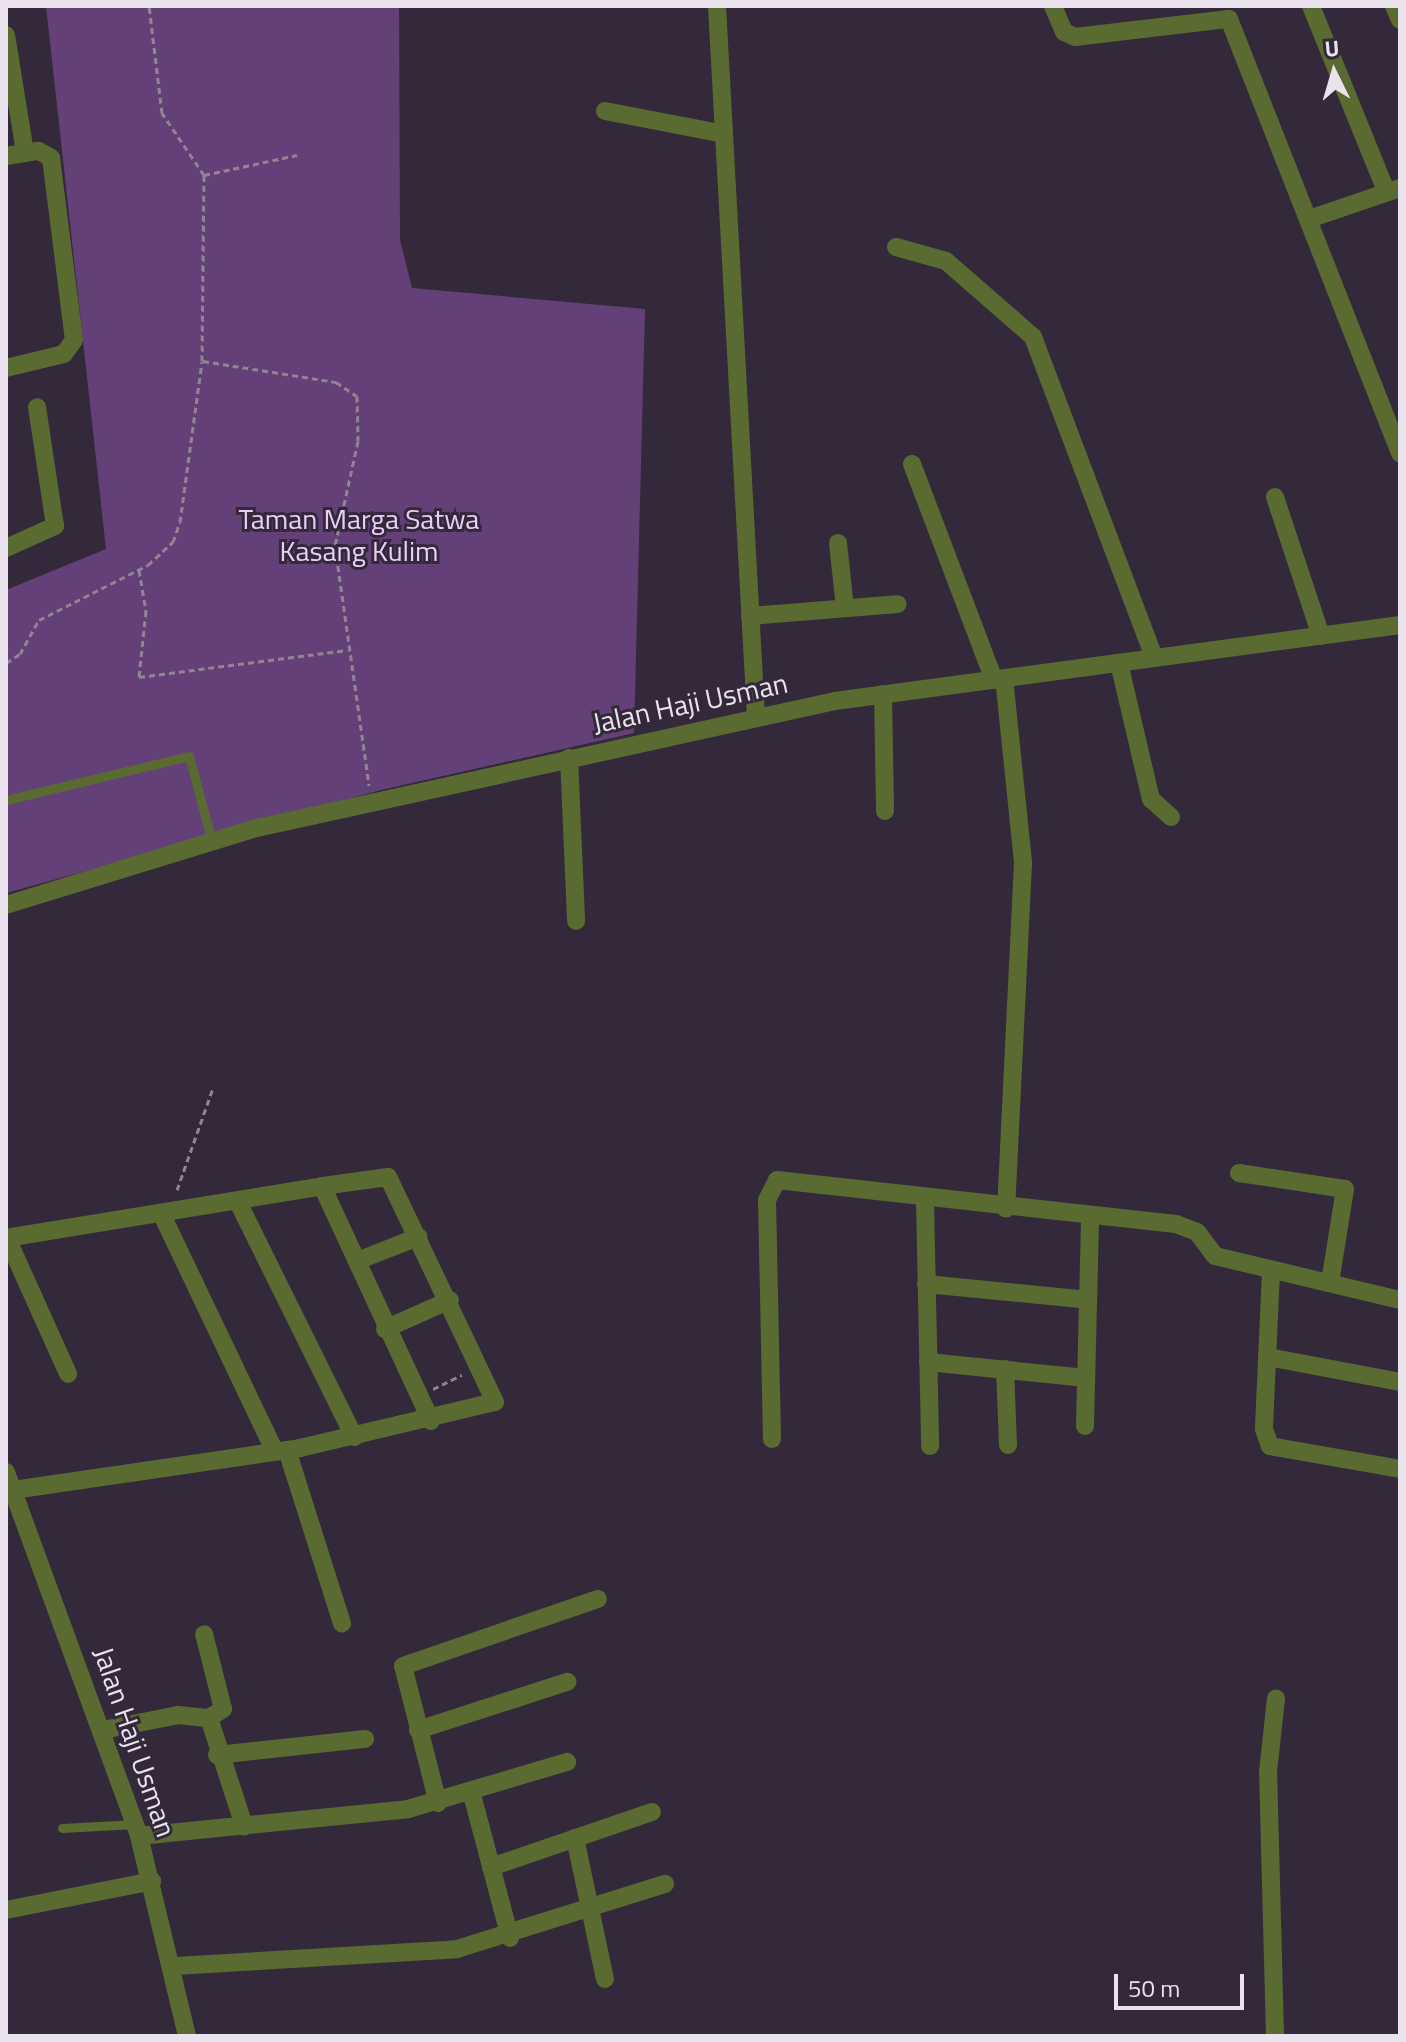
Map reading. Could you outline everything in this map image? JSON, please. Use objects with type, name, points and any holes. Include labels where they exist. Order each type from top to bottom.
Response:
[{"type":"street","points":[[717,6],[756,717]]},
{"type":"street","points":[[1053,6],[1064,32],[1075,37],[1227,12],[1312,218],[1400,454]]},
{"type":"street","points":[[1311,6],[1393,190],[1312,218]]},
{"type":"street","points":[[1394,6],[1400,20]]},
{"type":"street","points":[[6,35],[15,154],[51,158],[74,340],[64,354],[6,368]]},
{"type":"street","points":[[605,111],[724,134]]},
{"type":"street","points":[[896,247],[946,261],[1033,337],[1154,658]]},
{"type":"street","points":[[6,548],[55,526],[37,407]]},
{"type":"street","points":[[912,464],[999,679],[1023,863],[1006,1209]]},
{"type":"street","points":[[1275,497],[1321,636]]},
{"type":"street","points":[[838,543],[845,608]]},
{"type":"street","points":[[750,616],[898,604]]},
{"type":"street","name":"Jalan Haji Usman","points":[[6,905],[212,842],[372,802],[756,717],[883,694],[1400,625]]},
{"type":"street","points":[[1119,663],[1151,799],[1171,817]]},
{"type":"street","points":[[883,694],[885,811]]},
{"type":"street","points":[[569,758],[576,921]]},
{"type":"street","points":[[1239,1173],[1345,1189],[1330,1283]]},
{"type":"street","points":[[9,1481],[281,1451],[431,1421],[495,1402],[482,1364],[388,1177],[322,1186],[159,1218],[7,1238],[68,1374]]},
{"type":"street","points":[[772,1439],[771,1182],[925,1201],[1176,1224],[1197,1232],[1215,1256],[1271,1272],[1400,1300]]},
{"type":"street","points":[[322,1186],[385,1329],[431,1421]]},
{"type":"street","points":[[925,1201],[930,1446]]},
{"type":"street","points":[[239,1204],[354,1437]]},
{"type":"street","points":[[1085,1426],[1090,1215]]},
{"type":"street","points":[[159,1218],[281,1451],[342,1623]]},
{"type":"street","points":[[357,1261],[418,1237]]},
{"type":"street","points":[[1271,1272],[1264,1429],[1270,1446],[1400,1469]]},
{"type":"street","points":[[926,1284],[1088,1300]]},
{"type":"street","points":[[385,1329],[450,1300]]},
{"type":"street","points":[[1268,1357],[1400,1382]]},
{"type":"street","points":[[928,1362],[1086,1378]]},
{"type":"street","points":[[1005,1369],[1008,1445]]},
{"type":"street","name":"Jalan Haji Usman","points":[[9,1481],[103,1730],[137,1830],[175,1966],[187,2036]]},
{"type":"street","points":[[438,1803],[401,1671],[407,1662],[598,1599]]},
{"type":"street","points":[[204,1634],[223,1702],[209,1718]]},
{"type":"street","points":[[418,1730],[567,1682]]},
{"type":"street","points":[[1275,2036],[1268,1772],[1276,1698]]},
{"type":"street","points":[[103,1730],[178,1715],[209,1718]]},
{"type":"street","points":[[209,1718],[217,1755],[244,1826]]},
{"type":"street","points":[[217,1755],[365,1739]]},
{"type":"street","points":[[137,1830],[244,1826],[438,1803],[567,1762]]},
{"type":"street","points":[[471,1791],[510,1938]]},
{"type":"street","points":[[491,1867],[652,1812]]},
{"type":"street","points":[[575,1838],[605,1979]]},
{"type":"street","points":[[6,1910],[152,1881]]},
{"type":"street","points":[[175,1966],[423,1953],[510,1938],[665,1884]]},
{"type":"lane","points":[[6,800],[189,756],[212,842]]},
{"type":"lane","points":[[62,1828],[137,1830]]},
{"type":"path","points":[[6,663],[20,654],[39,620],[139,570],[173,542],[180,522],[202,361],[204,175],[162,113],[149,6]]},
{"type":"path","points":[[204,175],[297,155]]},
{"type":"path","points":[[202,361],[352,388],[358,441],[335,546],[347,650],[372,802]]},
{"type":"path","points":[[139,570],[146,611],[139,677],[347,650]]},
{"type":"path","points":[[159,1218],[184,1182],[194,1130],[213,1088]]},
{"type":"path","points":[[419,1396],[482,1364]]},
{"type":"green space","name":"Taman Marga Satwa Kasang Kulim","points":[[46,6],[399,6],[400,240],[412,288],[645,309],[634,733],[381,790],[6,893],[6,590],[106,549]]}]
